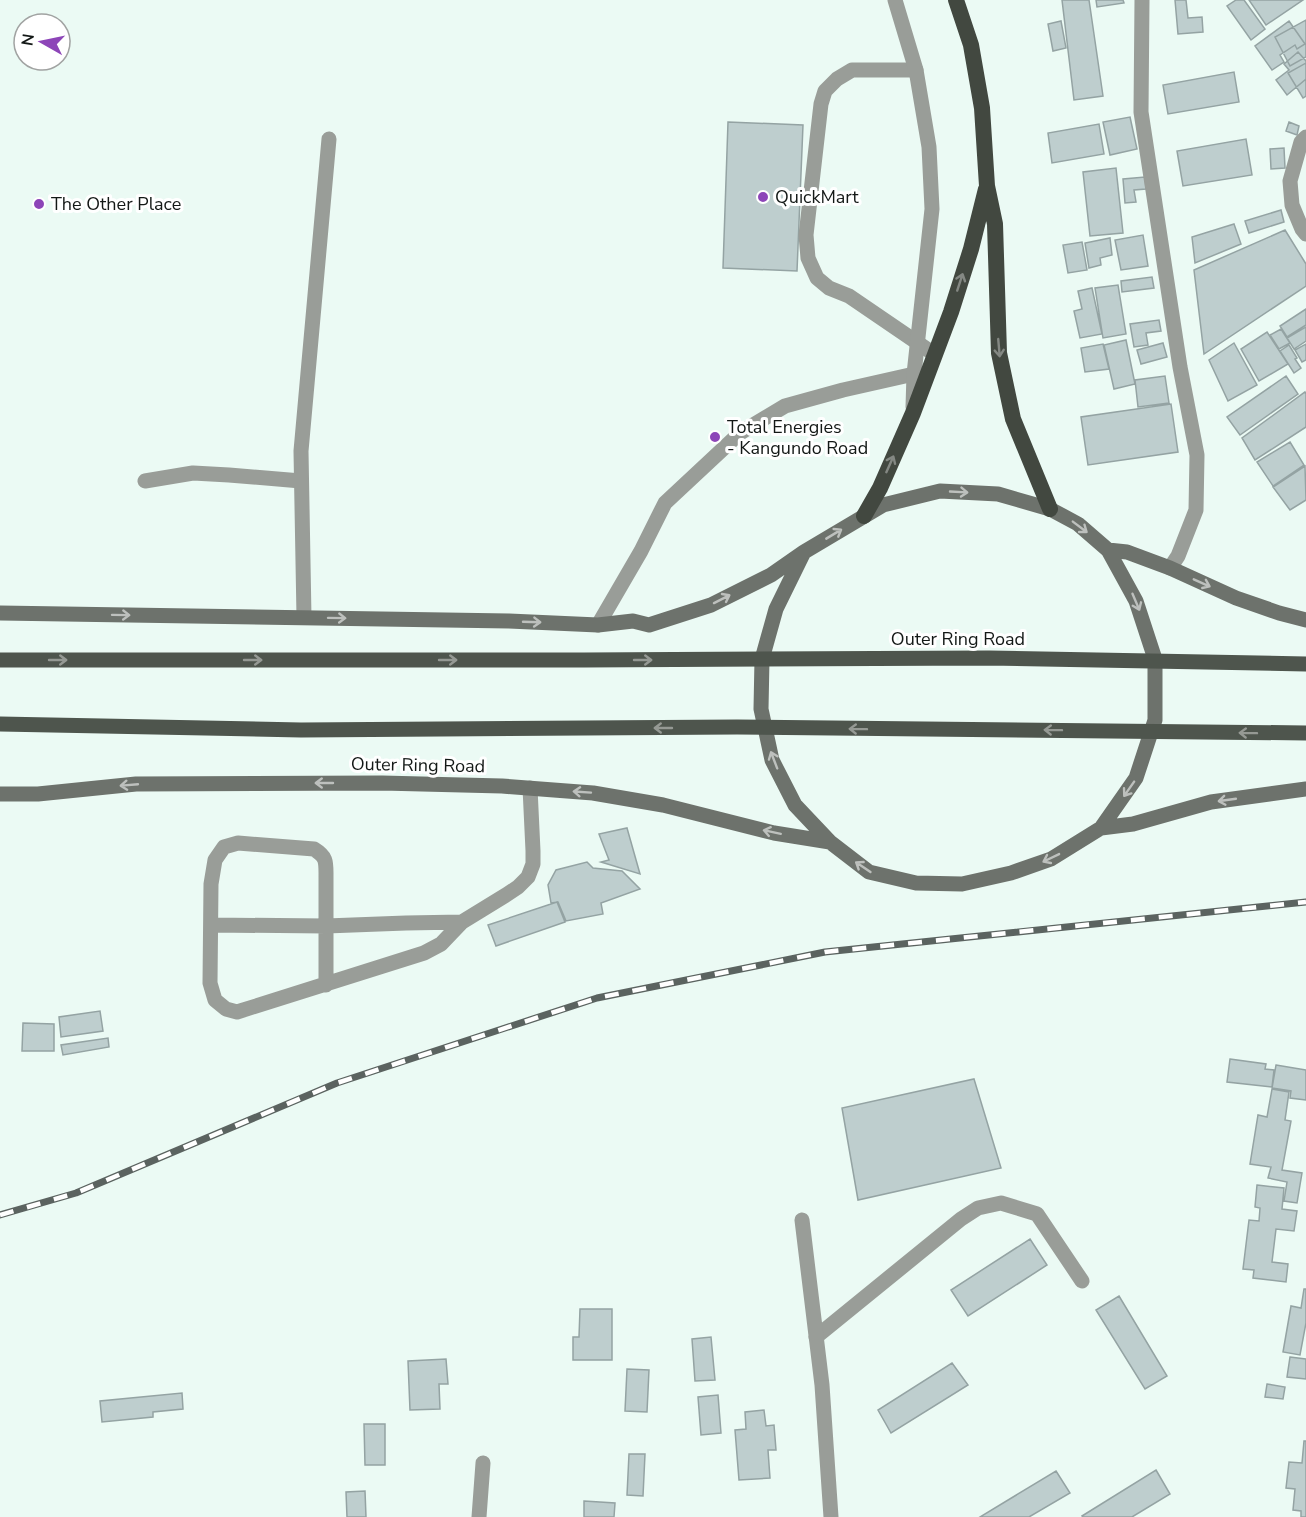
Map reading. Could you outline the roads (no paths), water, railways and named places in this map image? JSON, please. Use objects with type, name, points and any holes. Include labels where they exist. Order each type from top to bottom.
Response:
[{"type":"highway","points":[[956,0],[971,45],[982,108],[987,186],[995,224],[999,353],[1013,418],[1050,509]]},
{"type":"highway","points":[[864,516],[880,488],[913,413],[920,374],[934,354],[951,312],[971,249],[987,186]]},
{"type":"main road","name":"Outer Ring Road","points":[[0,612],[509,621],[597,625],[633,621],[649,625],[711,605],[771,575],[804,552],[883,505],[940,491],[998,494],[1050,509],[1078,524],[1108,550],[1136,601],[1155,659],[1155,720],[1136,778],[1101,828],[1051,859],[1011,873],[962,884],[916,883],[869,872],[830,842],[795,805],[772,760],[761,710],[762,659],[777,609],[804,552]]},
{"type":"main road","points":[[1108,550],[1127,552],[1170,568],[1236,598],[1306,620]]},
{"type":"main road","name":"Outer Ring Road","points":[[0,660],[989,658],[1306,664]]},
{"type":"main road","name":"Outer Ring Road","points":[[0,724],[301,730],[737,727],[1306,733]]},
{"type":"main road","name":"Outer Ring Road","points":[[0,794],[38,794],[136,784],[382,783],[530,788],[593,793],[663,805],[774,833],[830,842]]},
{"type":"main road","name":"Outer Ring Road","points":[[1101,828],[1133,824],[1211,802],[1306,789]]},
{"type":"street","points":[[597,625],[641,552],[665,503],[740,433],[785,406],[843,390],[920,374],[918,343],[932,209],[929,147],[916,70],[895,0]]},
{"type":"street","points":[[1142,0],[1142,112],[1180,367],[1197,455],[1196,510],[1178,556],[1170,568]]},
{"type":"street","points":[[916,70],[852,70],[837,79],[825,91],[821,104],[806,235],[808,258],[817,278],[829,288],[849,296],[934,354]]},
{"type":"street","points":[[1306,137],[1301,142],[1290,181],[1292,205],[1306,234]]},
{"type":"street","points":[[304,617],[301,451],[329,139]]},
{"type":"street","points":[[145,481],[194,473],[302,481]]},
{"type":"street","points":[[326,985],[326,862],[322,854],[314,849],[238,843],[224,847],[215,860],[211,884],[210,983],[215,1000],[226,1009],[237,1012],[326,985],[424,953],[441,944],[462,922],[518,887],[528,877],[532,864],[530,788]]},
{"type":"street","points":[[211,925],[326,926],[462,922]]},
{"type":"street","points":[[816,1337],[961,1220],[978,1208],[1001,1203],[1037,1214],[1082,1281]]},
{"type":"street","points":[[802,1220],[822,1385],[831,1517]]},
{"type":"street","points":[[479,1517],[483,1463]]},
{"type":"railway","points":[[0,1215],[76,1193],[337,1083],[597,998],[825,952],[1306,902]]},
{"type":"place","name":"QuickMart","points":[[763,197]]},
{"type":"place","name":"The Other Place","points":[[39,204]]},
{"type":"place","name":"Total Energies - Kangundo Road","points":[[715,437]]}]
